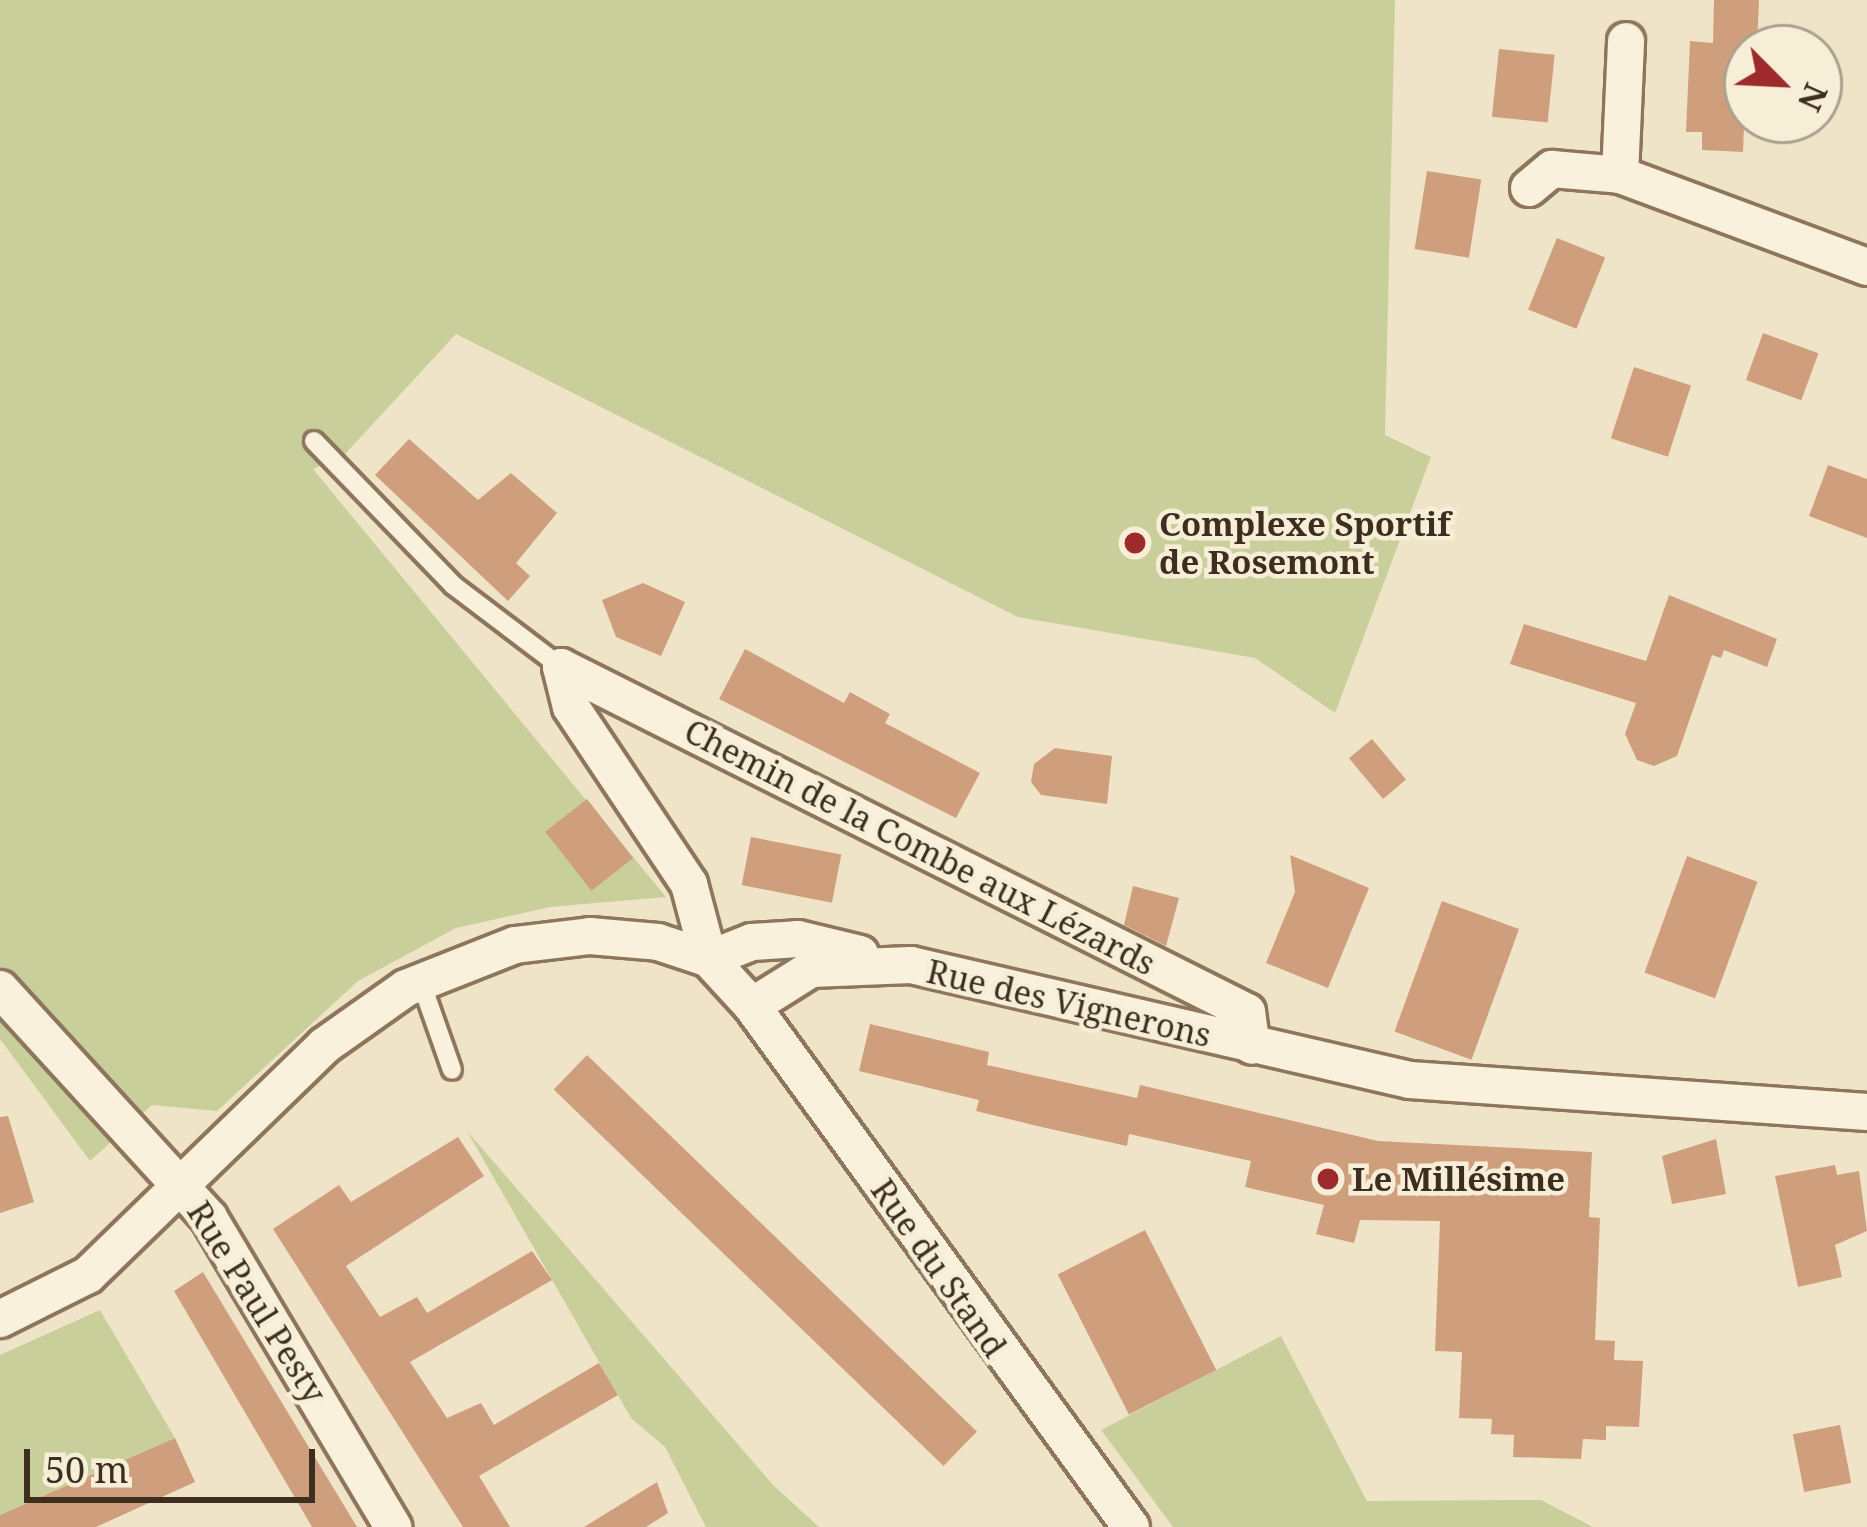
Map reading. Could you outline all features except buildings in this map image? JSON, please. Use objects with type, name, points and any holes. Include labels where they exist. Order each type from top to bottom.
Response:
[{"type":"street","points":[[1620,175],[1626,41]]},
{"type":"street","points":[[1529,188],[1552,169],[1620,175],[1867,267]]},
{"type":"street","points":[[561,667],[571,707],[689,884],[709,959],[752,1006]]},
{"type":"street","name":"Chemin de la Combe aux Lézards","points":[[561,667],[1247,1012],[1252,1046]]},
{"type":"street","points":[[0,1319],[88,1275],[324,1046],[421,982],[515,945],[590,936],[658,942],[709,959],[752,942],[798,939],[911,965]]},
{"type":"street","name":"Rue des Vignerons","points":[[752,1006],[811,969],[911,965],[1252,1046],[1447,1085],[1867,1112]]},
{"type":"street","name":"Rue du Stand","points":[[752,1006],[1131,1527]]},
{"type":"street","name":"Rue Paul Pesty","points":[[8,1007],[184,1186],[231,1251],[393,1527]]},
{"type":"lane","name":"Chemin de la Combe aux Lézards","points":[[314,440],[453,585],[561,667]]},
{"type":"lane","points":[[421,982],[452,1070]]},
{"type":"green space","name":"Complexe Sportif de Rosemont","points":[[0,0],[1395,0],[1385,435],[1431,457],[1335,713],[1255,658],[1018,617],[456,334],[346,453],[313,469],[666,897],[550,907],[456,928],[358,981],[217,1111],[152,1105],[90,1161],[0,1039]]},
{"type":"green space","points":[[467,1131],[773,1485],[819,1527],[706,1527],[665,1447],[631,1418]]},
{"type":"green space","points":[[100,1310],[175,1438],[0,1515],[0,1355]]},
{"type":"green space","points":[[1281,1336],[1367,1501],[1541,1500],[1593,1527],[1173,1527],[1101,1430]]},
{"type":"place","name":"Complexe Sportif de Rosemont","points":[[1135,543]]},
{"type":"place","name":"Le Millésime","points":[[1328,1179]]}]
